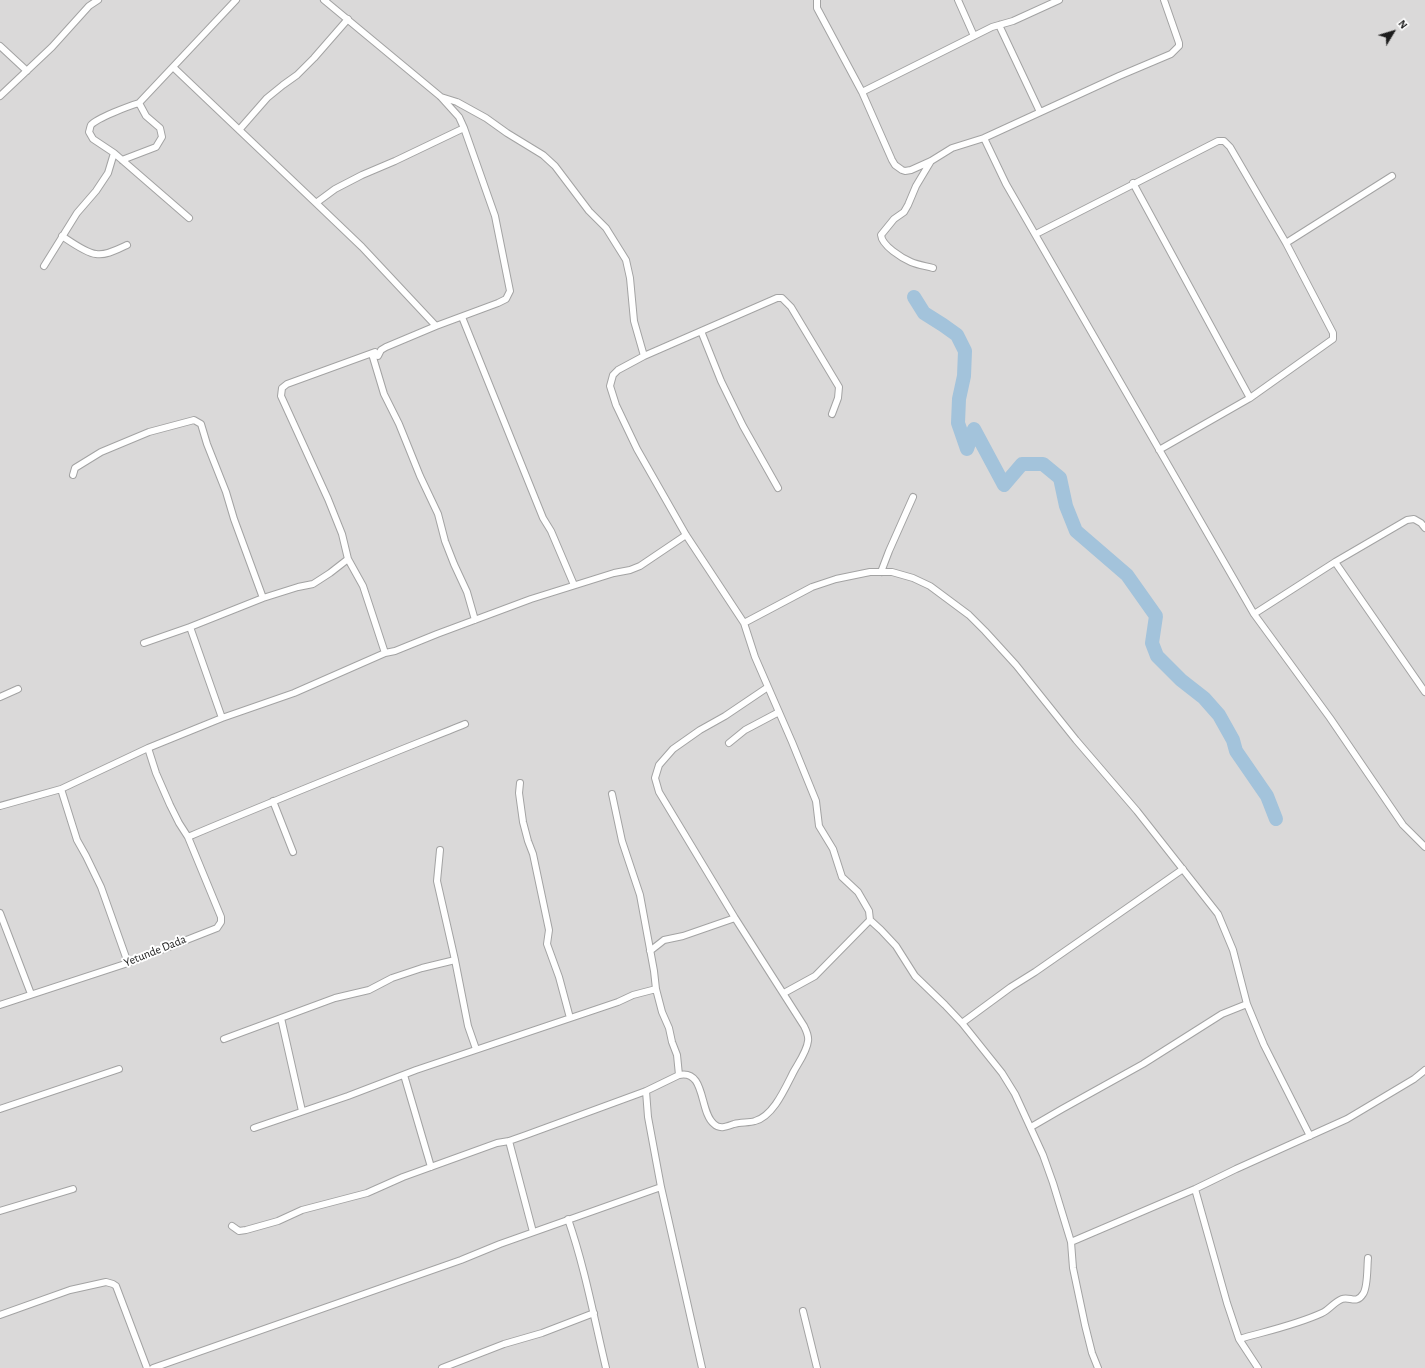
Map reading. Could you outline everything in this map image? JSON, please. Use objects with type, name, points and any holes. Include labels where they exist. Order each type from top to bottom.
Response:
[{"type":"street","points":[[84,0],[89,6]]},
{"type":"street","points":[[0,96],[52,47],[89,6],[98,0]]},
{"type":"street","points":[[189,218],[114,153],[94,139],[89,132],[91,125],[101,119],[131,105],[139,103],[236,0]]},
{"type":"street","points":[[324,0],[441,97],[459,117],[495,216],[510,291],[506,299],[498,304],[436,326],[382,350],[287,384],[282,388],[280,396],[328,499],[342,534],[348,559],[363,586],[385,653]]},
{"type":"street","points":[[817,0],[817,8],[862,92],[892,160],[895,165],[905,171],[911,170],[931,161],[952,148],[984,138],[1119,76],[1171,54],[1176,50],[1179,42],[1164,0]]},
{"type":"street","points":[[958,0],[974,36]]},
{"type":"street","points":[[862,92],[992,27],[1013,21],[1059,0]]},
{"type":"street","points":[[239,130],[267,98],[297,75],[314,58],[348,19]]},
{"type":"street","points":[[1000,25],[1040,112]]},
{"type":"street","points":[[0,46],[27,71]]},
{"type":"street","points":[[173,67],[362,247],[436,326]]},
{"type":"street","points":[[441,97],[457,102],[486,118],[507,134],[543,155],[555,166],[589,211],[606,228],[626,260],[630,278],[634,321],[644,356]]},
{"type":"street","points":[[122,160],[156,147],[162,137],[160,128],[146,116],[139,103]]},
{"type":"street","points":[[316,203],[335,190],[362,175],[464,128]]},
{"type":"street","points":[[984,138],[1006,184],[1254,614],[1330,718],[1403,825],[1425,847]]},
{"type":"street","points":[[1036,234],[1212,143],[1224,141],[1230,147],[1286,243],[1333,333],[1333,339],[1250,398],[1159,450]]},
{"type":"street","points":[[44,266],[76,213],[96,191],[108,173],[114,153]]},
{"type":"street","points":[[931,161],[916,186],[904,212],[894,219],[881,234],[884,242],[897,254],[912,262],[934,268]]},
{"type":"street","points":[[1286,243],[1392,176]]},
{"type":"street","points":[[1133,183],[1250,398]]},
{"type":"street","points":[[62,236],[83,249],[97,254],[113,251],[127,245]]},
{"type":"street","points":[[832,414],[838,398],[839,387],[790,308],[782,298],[777,298],[644,356],[618,370],[613,375],[610,386],[616,405],[637,449],[686,535],[744,623],[755,657],[816,801],[819,826],[833,849],[842,877],[858,892],[869,911],[870,920],[896,946],[915,976],[962,1023],[1002,1074],[1015,1094],[1046,1162],[1071,1242],[1073,1268],[1085,1325],[1092,1353],[1098,1368]]},
{"type":"street","points":[[462,317],[543,518],[553,536],[574,585]]},
{"type":"street","points":[[701,331],[721,381],[743,426],[778,488]]},
{"type":"street","points":[[382,350],[378,356],[372,354],[384,394],[399,424],[420,476],[438,514],[445,542],[467,592],[475,620]]},
{"type":"street","points":[[73,475],[75,468],[101,452],[149,432],[194,420],[197,421],[200,424],[226,492],[234,519],[263,598]]},
{"type":"street","points":[[882,572],[889,550],[913,497]]},
{"type":"street","points":[[1254,614],[1334,562],[1407,520],[1414,519],[1421,523],[1425,528]]},
{"type":"street","points":[[0,806],[61,789],[148,748],[222,718],[294,693],[385,653],[395,651],[475,620],[574,585],[614,573],[630,570],[640,566],[686,535]]},
{"type":"street","points":[[144,643],[190,628],[263,598],[313,584],[348,559]]},
{"type":"street","points":[[1334,562],[1425,692]]},
{"type":"street","points":[[744,623],[812,587],[836,579],[870,572],[892,572],[913,578],[930,586],[969,615],[1016,665],[1218,914],[1233,950],[1247,1004],[1264,1046],[1310,1136]]},
{"type":"street","points":[[190,628],[222,718]]},
{"type":"street","points":[[232,1226],[239,1230],[246,1230],[278,1221],[302,1210],[367,1193],[403,1177],[497,1143],[509,1141],[646,1091],[683,1074],[693,1077],[698,1084],[710,1119],[713,1124],[718,1127],[756,1121],[769,1113],[795,1070],[809,1040],[804,1026],[735,918],[659,792],[655,778],[659,765],[673,749],[768,687]]},
{"type":"street","points":[[0,697],[18,689]]},
{"type":"street","points":[[729,743],[745,730],[779,712]]},
{"type":"street","points":[[188,837],[273,801],[465,724]]},
{"type":"street","name":"Yetunde Dada","points":[[0,1005],[128,963],[217,928],[221,917],[188,837],[170,805],[148,748]]},
{"type":"street","points":[[520,783],[519,792],[523,822],[533,854],[549,930],[547,944],[559,977],[570,1018]]},
{"type":"street","points":[[61,789],[77,840],[101,887],[128,963]]},
{"type":"street","points":[[612,794],[622,841],[640,895],[656,989],[662,1012],[669,1028],[677,1055],[679,1075]]},
{"type":"street","points":[[273,801],[293,852]]},
{"type":"street","points":[[440,850],[437,881],[468,1026],[476,1049]]},
{"type":"street","points":[[962,1023],[1011,987],[1035,972],[1183,869]]},
{"type":"street","points":[[0,913],[31,994]]},
{"type":"street","points":[[650,951],[664,940],[683,936],[735,918]]},
{"type":"street","points":[[784,993],[815,976],[870,920]]},
{"type":"street","points":[[224,1039],[335,998],[369,990],[392,978],[422,968],[455,960]]},
{"type":"street","points":[[254,1128],[476,1049],[656,989]]},
{"type":"street","points":[[1031,1127],[1143,1064],[1222,1014],[1247,1004]]},
{"type":"street","points":[[281,1018],[302,1112]]},
{"type":"street","points":[[0,1109],[119,1070]]},
{"type":"street","points":[[1071,1242],[1195,1189],[1347,1119],[1414,1079],[1425,1070]]},
{"type":"street","points":[[404,1075],[431,1167]]},
{"type":"street","points":[[646,1091],[648,1118],[661,1187],[702,1368]]},
{"type":"street","points":[[509,1141],[533,1232]]},
{"type":"street","points":[[152,1368],[461,1260],[568,1219],[661,1187]]},
{"type":"street","points":[[0,1211],[73,1188]]},
{"type":"street","points":[[1195,1189],[1227,1303],[1240,1339],[1258,1368]]},
{"type":"street","points":[[568,1219],[578,1249],[606,1368]]},
{"type":"street","points":[[1240,1339],[1302,1321],[1323,1313],[1342,1299],[1358,1299],[1364,1293],[1368,1258]]},
{"type":"street","points":[[0,1315],[70,1290],[106,1282],[113,1284],[116,1286],[147,1368]]},
{"type":"street","points":[[803,1311],[817,1368]]},
{"type":"street","points":[[442,1368],[504,1344],[542,1333],[594,1313]]},
{"type":"shaded area","points":[[0,0],[1425,0],[1425,1368],[0,1368]]},
{"type":"waterway","points":[[914,297],[924,313],[957,335],[965,351],[964,376],[959,399],[958,423],[967,449],[974,429],[1004,485],[1022,464],[1043,464],[1060,478],[1066,506],[1076,531],[1127,575],[1156,616],[1152,643],[1157,656],[1181,680],[1204,698],[1219,715],[1233,740],[1236,751],[1267,796],[1276,819]]}]
